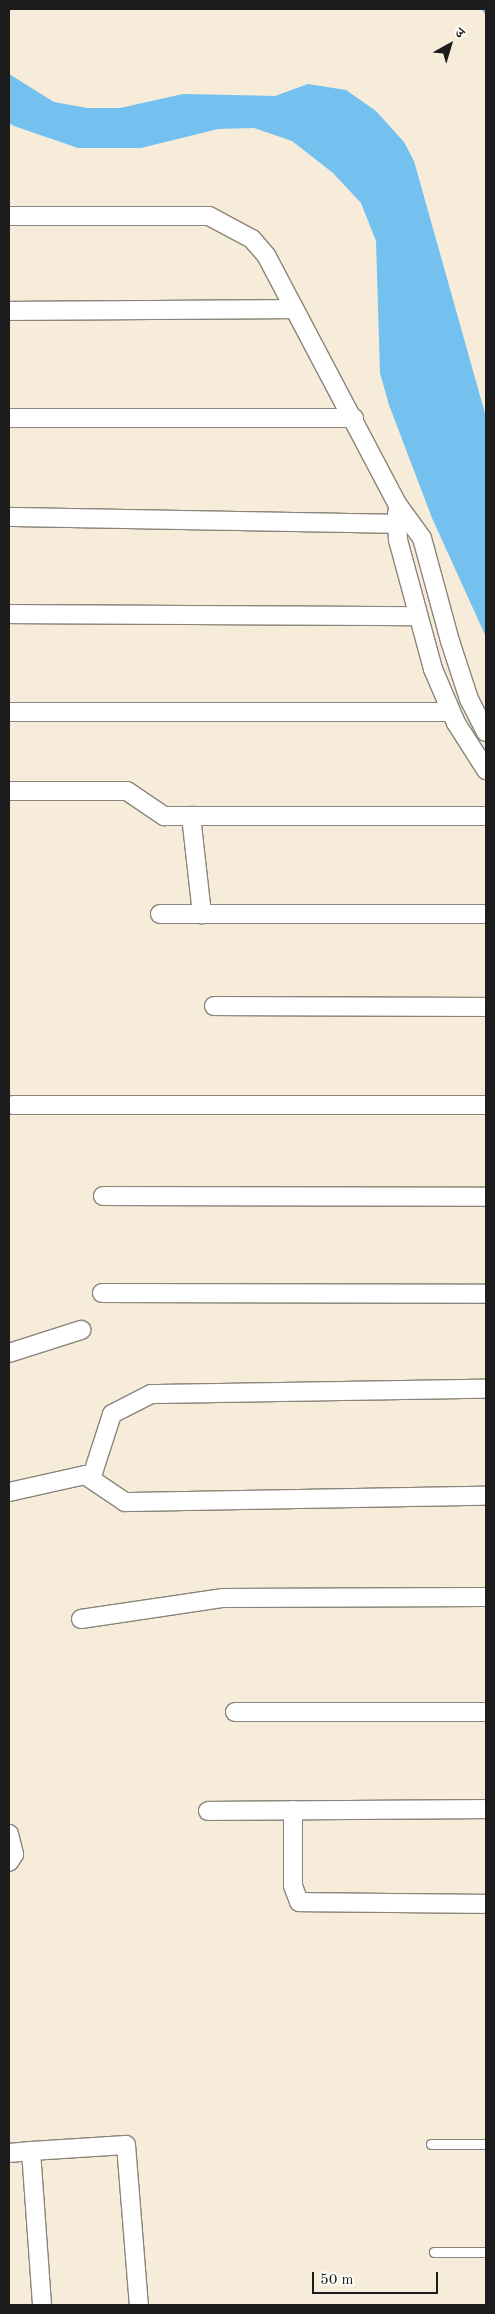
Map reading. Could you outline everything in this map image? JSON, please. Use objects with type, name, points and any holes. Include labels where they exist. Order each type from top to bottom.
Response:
[{"type":"street","points":[[9,216],[209,216],[252,239],[266,255],[354,418],[398,505],[422,538],[455,658],[486,732]]},
{"type":"street","points":[[9,311],[294,309]]},
{"type":"street","points":[[9,418],[354,418]]},
{"type":"street","points":[[398,505],[396,524],[416,616],[451,712],[486,770]]},
{"type":"street","points":[[9,517],[396,524]]},
{"type":"street","points":[[9,614],[416,616]]},
{"type":"street","points":[[9,712],[451,712]]},
{"type":"street","points":[[9,791],[127,790],[136,793],[158,814],[191,816],[486,816]]},
{"type":"street","points":[[191,816],[202,914]]},
{"type":"street","points":[[160,914],[486,914]]},
{"type":"street","points":[[214,1006],[486,1007]]},
{"type":"street","points":[[14,1105],[486,1104]]},
{"type":"street","points":[[103,1196],[486,1197]]},
{"type":"street","points":[[102,1293],[486,1294]]},
{"type":"street","points":[[9,1353],[81,1330]]},
{"type":"street","points":[[92,1476],[112,1414],[151,1394],[486,1390]]},
{"type":"street","points":[[9,1492],[92,1476]]},
{"type":"street","points":[[92,1476],[112,1497],[124,1502],[486,1496]]},
{"type":"street","points":[[81,1619],[223,1598],[486,1597]]},
{"type":"street","points":[[235,1712],[486,1712]]},
{"type":"street","points":[[208,1811],[486,1809]]},
{"type":"street","points":[[293,1810],[293,1886],[298,1902],[486,1904]]},
{"type":"street","points":[[9,1834],[14,1854],[9,1862]]},
{"type":"street","points":[[9,2153],[126,2145],[139,2305]]},
{"type":"street","points":[[31,2151],[42,2305]]},
{"type":"lane","points":[[431,2144],[486,2144]]},
{"type":"lane","points":[[434,2252],[486,2252]]},
{"type":"water","points":[[9,74],[54,102],[87,108],[120,108],[183,94],[275,96],[308,84],[346,90],[376,111],[404,142],[414,161],[486,417],[486,637],[432,518],[389,405],[380,373],[376,241],[361,203],[333,173],[292,141],[254,128],[218,129],[141,148],[78,148],[14,126],[9,123]]}]
